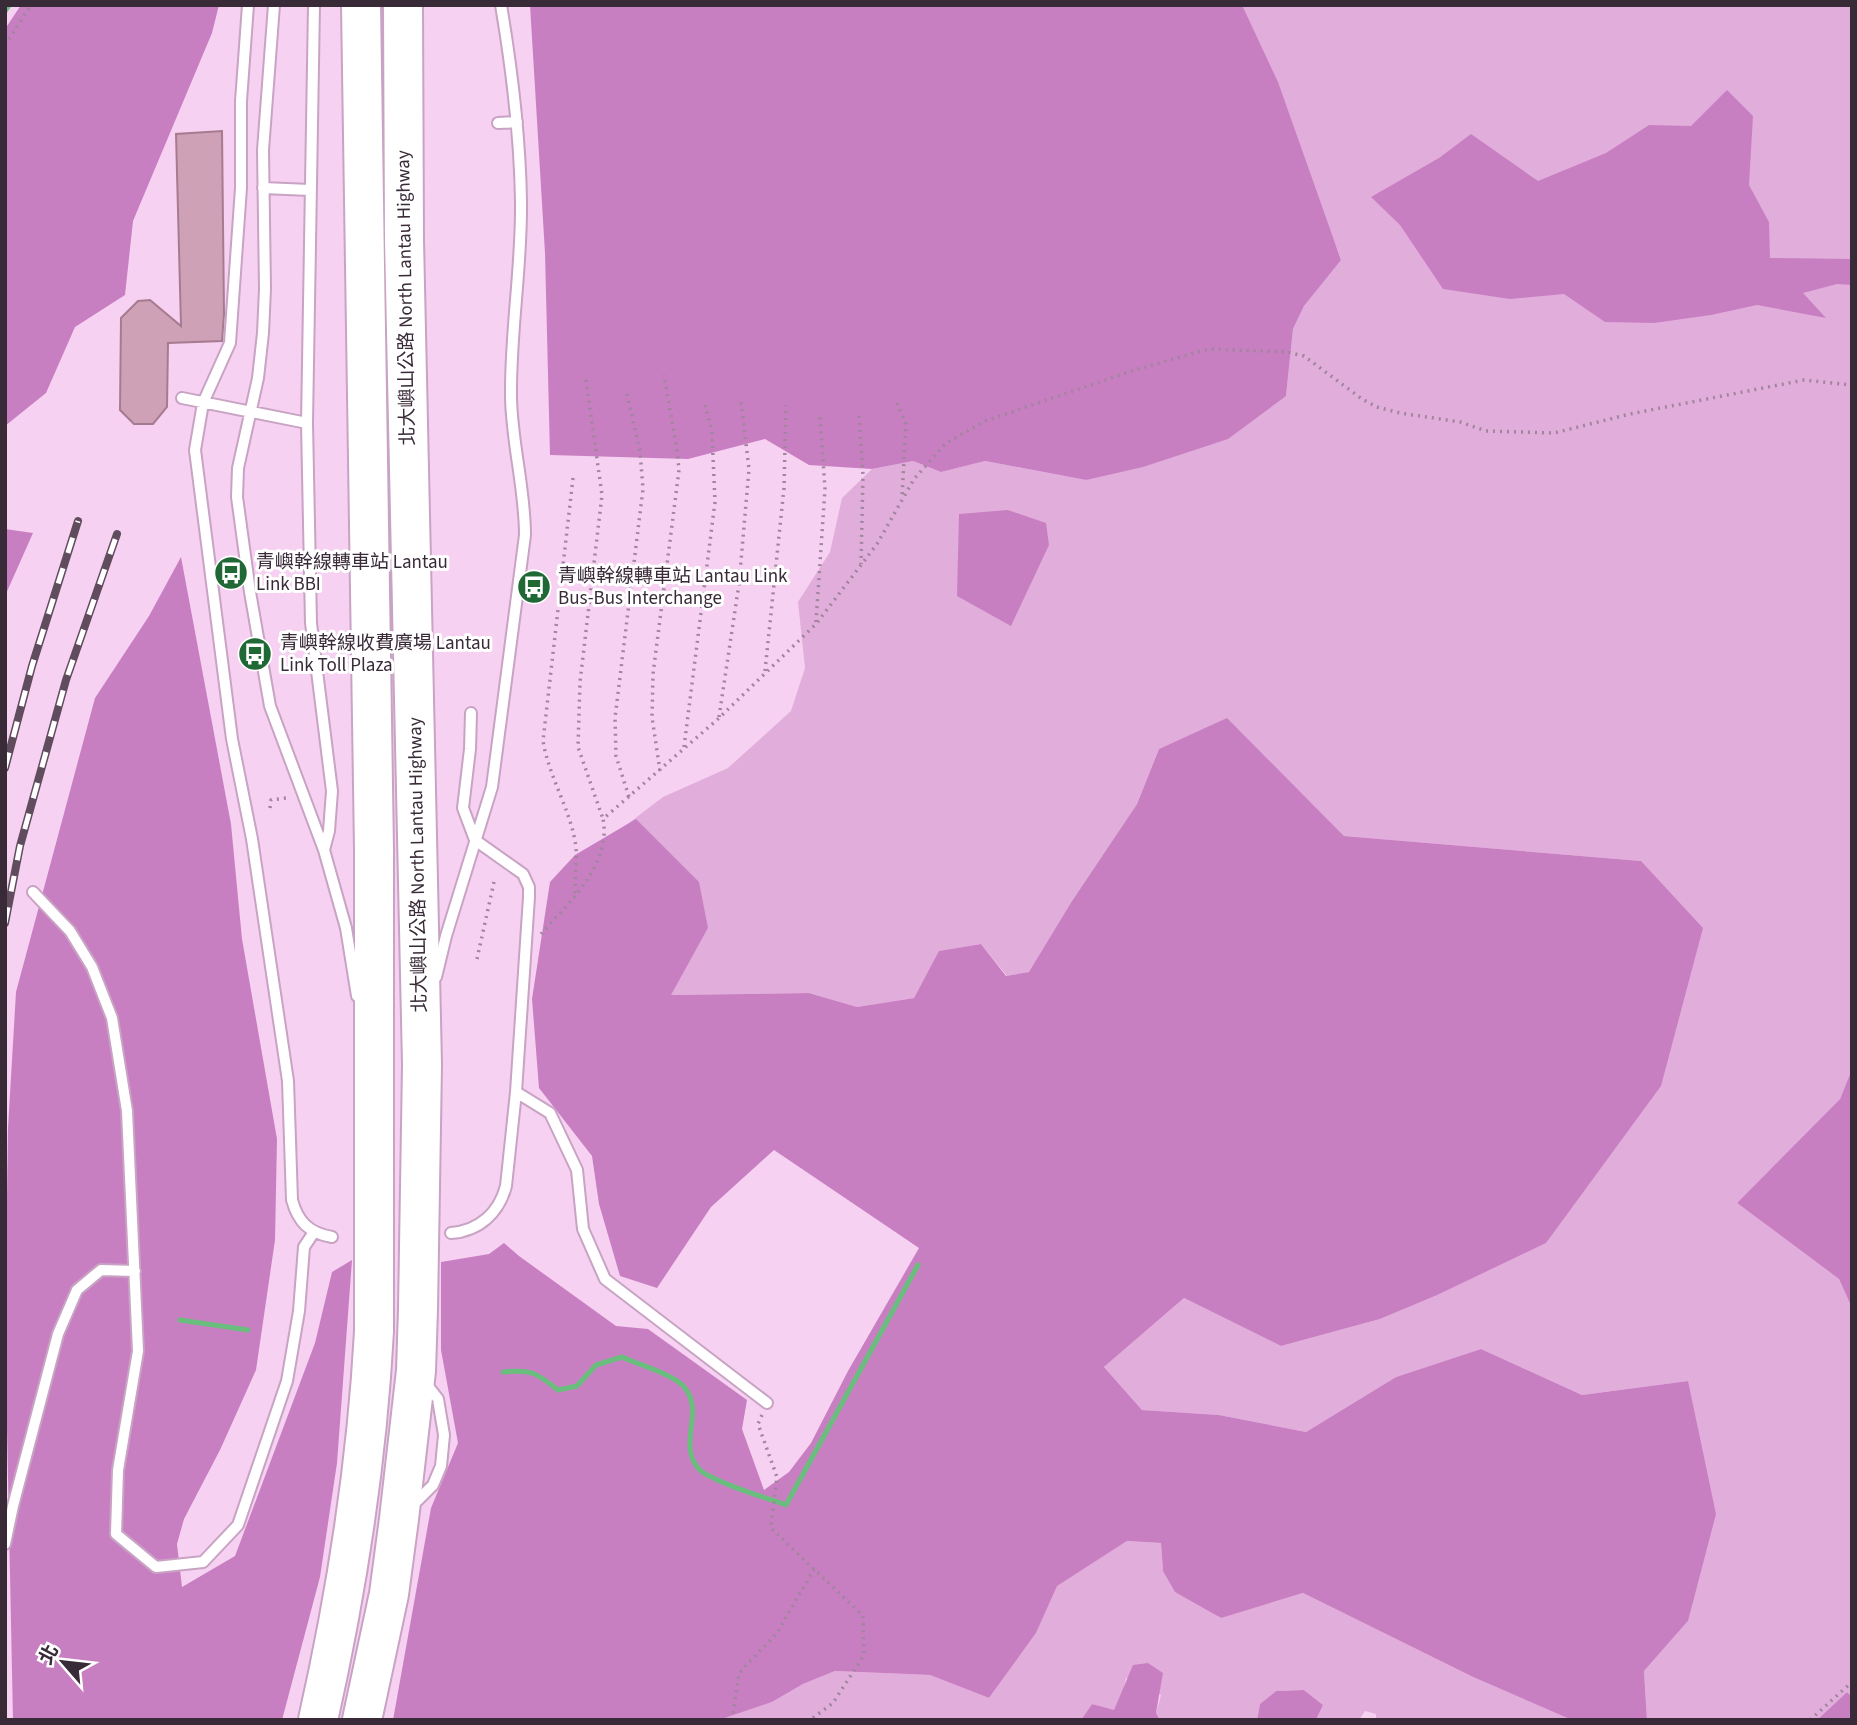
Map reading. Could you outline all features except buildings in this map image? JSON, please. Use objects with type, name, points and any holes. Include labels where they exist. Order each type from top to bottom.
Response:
[{"type":"highway","points":[[318,1720],[348,1578],[370,1402],[374,1331],[374,864],[361,5]]},
{"type":"highway","name":"北大嶼山公路 North Lantau Highway","points":[[362,1720],[389,1594],[416,1371],[422,1065],[405,254],[403,5]]},
{"type":"lane","points":[[248,5],[241,101],[241,188],[230,343],[203,402],[195,450],[232,739],[252,839],[288,1081],[292,1200],[296,1214],[304,1225],[314,1232],[332,1237]]},
{"type":"lane","points":[[274,5],[263,188],[263,333],[258,378],[238,468],[237,497],[261,663],[270,706],[324,850],[346,928],[358,1006]]},
{"type":"lane","points":[[314,5],[307,423],[311,623],[332,791],[329,831],[324,850]]},
{"type":"lane","points":[[422,1065],[432,993],[446,936],[494,777],[525,535],[525,511],[513,432],[511,398],[521,201],[517,122],[501,5]]},
{"type":"lane","points":[[498,123],[517,122]]},
{"type":"lane","points":[[263,188],[310,190]]},
{"type":"lane","points":[[182,398],[307,423]]},
{"type":"lane","points":[[452,1233],[464,1232],[486,1221],[503,1198],[516,1091],[529,897],[527,880],[518,868],[475,840],[463,807],[471,713]]},
{"type":"lane","points":[[33,892],[70,931],[92,967],[112,1018],[127,1111],[138,1351],[118,1470],[116,1534],[156,1567],[203,1562],[238,1525],[288,1381],[299,1311],[304,1247],[314,1232]]},
{"type":"lane","points":[[362,1033],[375,1138]]},
{"type":"lane","points":[[516,1091],[550,1113],[577,1170],[583,1229],[605,1279],[767,1403]]},
{"type":"lane","points":[[5,1544],[58,1334],[76,1290],[101,1270],[135,1271]]},
{"type":"path","points":[[5,45],[31,5]]},
{"type":"path","points":[[603,819],[718,719],[816,624],[877,544],[914,479],[946,443],[985,421],[1135,370],[1209,349],[1287,352],[1304,356],[1377,407],[1460,422],[1486,431],[1555,433],[1630,414],[1804,380],[1852,385]]},
{"type":"path","points":[[660,771],[652,717],[653,674],[679,470],[664,375]]},
{"type":"path","points":[[524,952],[591,874],[600,854],[605,831],[578,747],[580,682],[602,495],[586,380]]},
{"type":"path","points":[[627,394],[640,451],[643,489],[615,718],[616,755],[629,797]]},
{"type":"path","points":[[718,719],[739,584],[749,469],[741,401]]},
{"type":"path","points":[[897,402],[906,424],[902,499]]},
{"type":"path","points":[[684,749],[715,502],[712,433],[705,404]]},
{"type":"path","points":[[764,673],[784,488],[786,405]]},
{"type":"path","points":[[816,624],[825,489],[820,416]]},
{"type":"path","points":[[859,416],[863,475],[861,566]]},
{"type":"path","points":[[573,478],[543,741],[547,763],[576,847],[575,895]]},
{"type":"path","points":[[270,808],[271,800],[286,798]]},
{"type":"path","points":[[477,959],[494,882]]},
{"type":"path","points":[[492,892],[500,894]]},
{"type":"path","points":[[767,1403],[758,1424],[777,1477],[771,1528],[863,1616],[864,1655],[833,1703],[810,1720]]},
{"type":"path","points":[[733,1720],[739,1673],[777,1633],[814,1569]]},
{"type":"path","points":[[1810,1720],[1852,1682]]},
{"type":"shaded area","points":[[21,5],[219,5],[212,33],[133,221],[125,295],[75,327],[46,393],[5,426],[5,29]]},
{"type":"shaded area","points":[[530,5],[1242,5],[1278,82],[1341,260],[1304,306],[1293,329],[1286,396],[1228,439],[1143,467],[1086,480],[985,461],[941,472],[913,461],[872,469],[809,465],[765,439],[688,459],[550,455],[545,253]]},
{"type":"shaded area","points":[[1242,5],[1852,5],[1852,1069],[1840,1099],[1737,1203],[1839,1279],[1852,1308],[1852,1697],[1847,1692],[1817,1720],[1647,1720],[1644,1671],[1688,1621],[1688,1381],[1582,1395],[1481,1349],[1396,1377],[1306,1432],[1219,1415],[1142,1410],[1104,1367],[1184,1298],[1281,1346],[1380,1319],[1435,1296],[1641,861],[1344,836],[1227,719],[1159,749],[1137,804],[1072,901],[1030,972],[1007,976],[981,944],[940,951],[914,998],[857,1007],[809,993],[670,995],[708,928],[625,826],[663,797],[728,768],[791,711],[805,668],[798,602],[830,552],[842,498],[872,469],[913,461],[941,472],[985,461],[1086,480],[1286,396],[1293,329],[1304,306],[1341,259]]},
{"type":"shaded area","points":[[1727,90],[1753,116],[1749,185],[1769,222],[1770,258],[1852,259],[1852,285],[1837,284],[1803,293],[1826,318],[1757,305],[1654,323],[1605,322],[1564,294],[1510,299],[1443,289],[1400,225],[1371,197],[1439,158],[1471,134],[1538,181],[1606,153],[1649,125],[1691,126]]},
{"type":"shaded area","points":[[1008,510],[1046,523],[1049,545],[1011,626],[957,596],[959,514]]},
{"type":"shaded area","points":[[5,529],[33,533],[5,596]]},
{"type":"shaded area","points":[[181,557],[231,824],[242,939],[277,1139],[275,1240],[256,1370],[220,1450],[184,1519],[177,1544],[182,1587],[235,1556],[315,1343],[332,1272],[352,1260],[337,1463],[320,1577],[282,1720],[13,1720],[5,1332],[8,1128],[16,992],[95,698],[149,616]]},
{"type":"shaded area","points":[[1227,718],[1344,836],[1641,861],[1703,928],[1661,1086],[1546,1243],[1380,1319],[1281,1346],[1184,1298],[1104,1367],[1142,1410],[1219,1415],[1306,1432],[1396,1377],[1481,1349],[1582,1395],[1688,1381],[1716,1514],[1688,1621],[1644,1671],[1647,1720],[1572,1720],[1473,1677],[1303,1593],[1221,1618],[1175,1592],[1163,1571],[1161,1543],[1127,1541],[1057,1586],[1036,1633],[989,1698],[930,1675],[835,1671],[803,1684],[772,1702],[719,1720],[393,1720],[431,1508],[458,1443],[441,1350],[441,1262],[489,1254],[504,1243],[616,1326],[648,1329],[747,1400],[742,1429],[764,1490],[789,1472],[811,1443],[848,1371],[919,1248],[774,1150],[711,1207],[657,1288],[620,1276],[599,1204],[592,1156],[539,1088],[532,999],[550,882],[575,855],[636,819],[699,882],[708,928],[671,995],[809,993],[857,1007],[914,998],[939,951],[981,944],[1006,976],[1029,972],[1072,901],[1137,804],[1159,749]]},
{"type":"shaded area","points":[[1852,1069],[1852,1308],[1839,1279],[1737,1203],[1840,1099]]},
{"type":"shaded area","points":[[1127,1541],[1161,1543],[1163,1571],[1220,1618],[1303,1593],[1473,1677],[1572,1720],[1376,1720],[1376,1714],[1365,1711],[1359,1720],[1316,1720],[1323,1705],[1304,1690],[1276,1691],[1260,1704],[1257,1720],[1160,1720],[1156,1713],[1161,1695],[1126,1678],[1122,1696],[1114,1711],[1092,1704],[1081,1720],[719,1720],[772,1702],[803,1684],[835,1671],[930,1675],[989,1698],[1036,1633],[1056,1586]]},
{"type":"shaded area","points":[[1148,1663],[1163,1673],[1156,1713],[1160,1720],[1081,1720],[1092,1704],[1114,1710],[1133,1665]]},
{"type":"shaded area","points":[[1304,1690],[1323,1705],[1316,1720],[1257,1720],[1260,1704],[1276,1691]]},
{"type":"shaded area","points":[[1847,1692],[1852,1697],[1852,1720],[1817,1720]]},
{"type":"waterway","points":[[5,11],[9,5]]},
{"type":"waterway","points":[[503,1372],[520,1371],[533,1374],[558,1390],[577,1386],[596,1365],[622,1357],[665,1374],[680,1383],[690,1398],[690,1451],[700,1470],[728,1485],[786,1505],[918,1265]]},
{"type":"waterway","points":[[180,1320],[248,1330]]},
{"type":"railway","points":[[5,768],[32,666],[78,521]]},
{"type":"railway","points":[[5,923],[20,846],[66,680],[117,534]]},
{"type":"place","name":"青嶼幹線轉車站 Lantau Link BBI","points":[[231,573]]},
{"type":"place","name":"青嶼幹線轉車站 Lantau Link Bus-Bus Interchange","points":[[534,587]]},
{"type":"place","name":"青嶼幹線收費廣場 Lantau Link Toll Plaza","points":[[255,654]]}]
